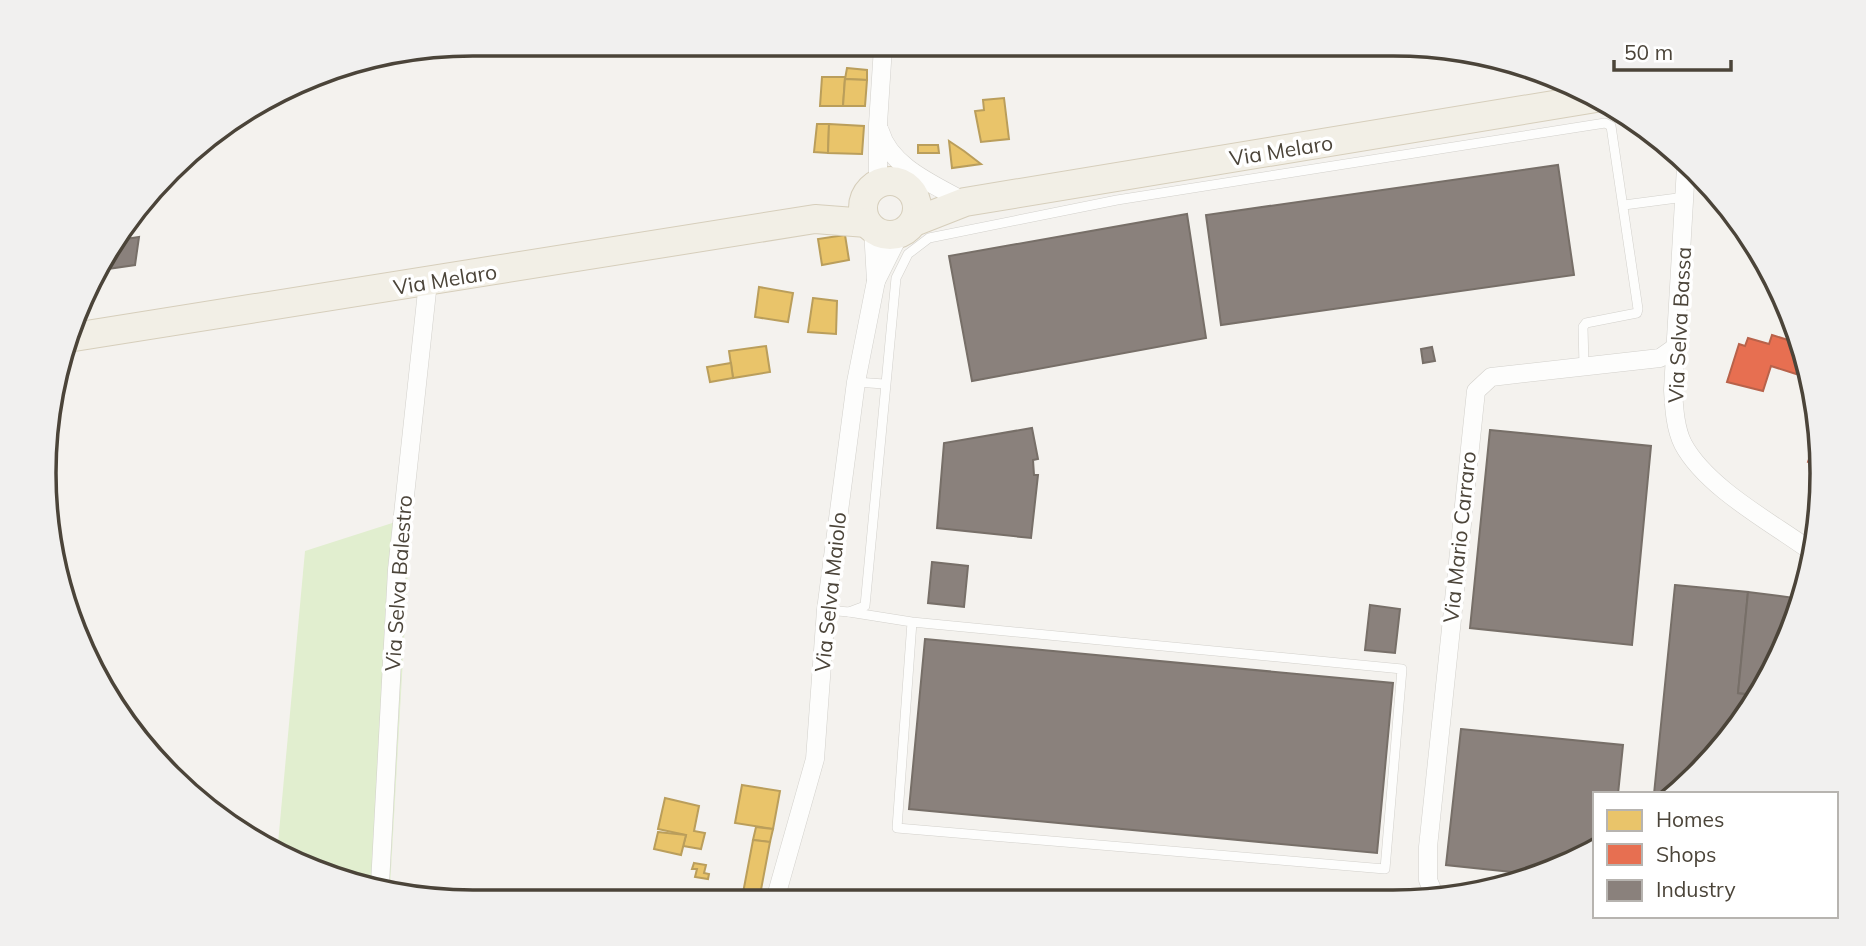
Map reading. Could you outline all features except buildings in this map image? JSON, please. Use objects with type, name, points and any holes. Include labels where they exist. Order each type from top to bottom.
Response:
[{"type":"main road","name":"Via Melaro","points":[[79,336],[816,219],[965,202],[1580,101]]},
{"type":"main road","name":"Via Melaro","points":[[886,210],[932,197],[965,202]]},
{"type":"street","points":[[882,56],[878,124],[886,210]]},
{"type":"street","points":[[878,124],[883,145],[898,161],[965,202]]},
{"type":"street","name":"Via Selva Bassa","points":[[1686,176],[1673,390],[1674,413],[1683,443],[1719,485],[1803,546]]},
{"type":"street","name":"Via Selva Maiolo","points":[[778,890],[815,760],[826,610],[856,382],[876,281],[886,210]]},
{"type":"street","name":"Via Selva Maiolo","points":[[876,281],[886,210]]},
{"type":"street","name":"Via Selva Balestro","points":[[380,879],[397,569],[428,282]]},
{"type":"street","name":"Via Mario Carraro","points":[[1431,888],[1428,880],[1428,847],[1476,391],[1491,377],[1660,358],[1677,346],[1678,340]]},
{"type":"lane","points":[[849,612],[865,606],[896,278],[908,254],[929,238],[1116,200],[1605,123],[1611,126],[1638,309],[1637,313],[1586,323],[1583,327],[1584,366]]},
{"type":"lane","points":[[1624,205],[1685,197]]},
{"type":"lane","points":[[856,382],[884,384]]},
{"type":"lane","points":[[826,610],[912,622],[1402,669],[1385,869],[897,828],[912,622]]},
{"type":"green space","points":[[411,517],[390,882],[339,868],[278,841],[305,551]]}]
